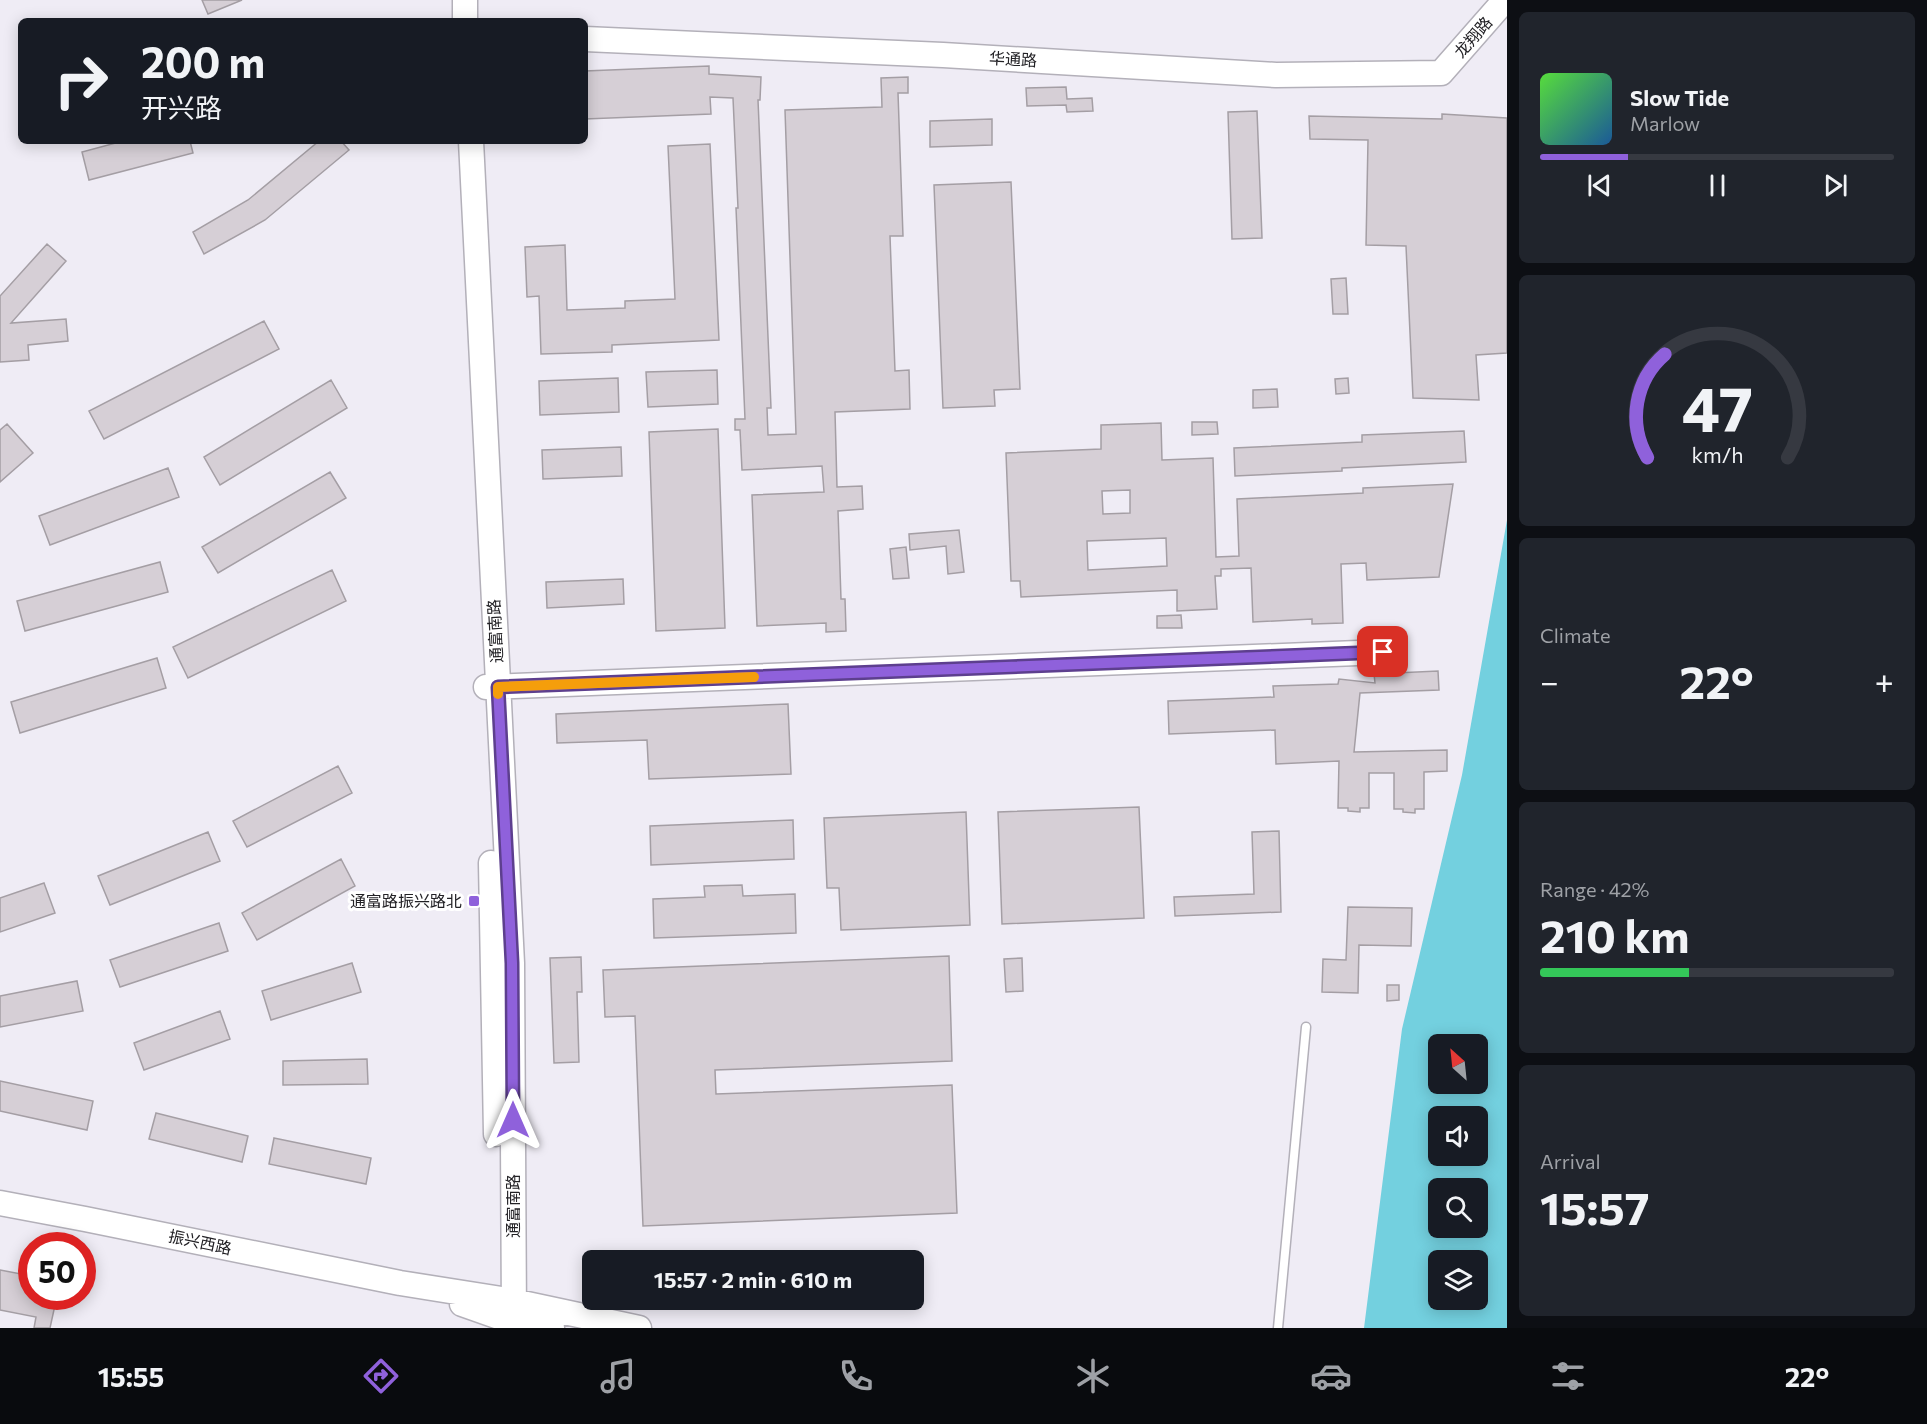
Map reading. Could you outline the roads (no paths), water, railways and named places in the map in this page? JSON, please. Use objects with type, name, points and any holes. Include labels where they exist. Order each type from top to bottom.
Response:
[{"type":"street","points":[[450,0],[451,18]]},
{"type":"street","points":[[465,0],[465,18]]},
{"type":"street","name":"龙翔路","points":[[1441,73],[1504,0]]},
{"type":"street","name":"华通路","points":[[588,39],[955,55],[1276,75],[1441,73]]},
{"type":"street","name":"通富南路","points":[[457,144],[512,963],[506,1315]]},
{"type":"street","name":"通富南路","points":[[471,144],[492,687]]},
{"type":"street","points":[[492,687],[1383,652]]},
{"type":"street","name":"振兴西路","points":[[0,1203],[400,1283],[506,1315]]},
{"type":"street","points":[[506,1315],[552,1328]]},
{"type":"street","points":[[506,1315],[639,1328]]},
{"type":"lane","points":[[1278,1328],[1306,1027]]},
{"type":"water","points":[[1507,520],[1507,1328],[1364,1328],[1402,1029],[1462,775]]},
{"type":"place","name":"通富路振兴路北","points":[[474,901]]}]
